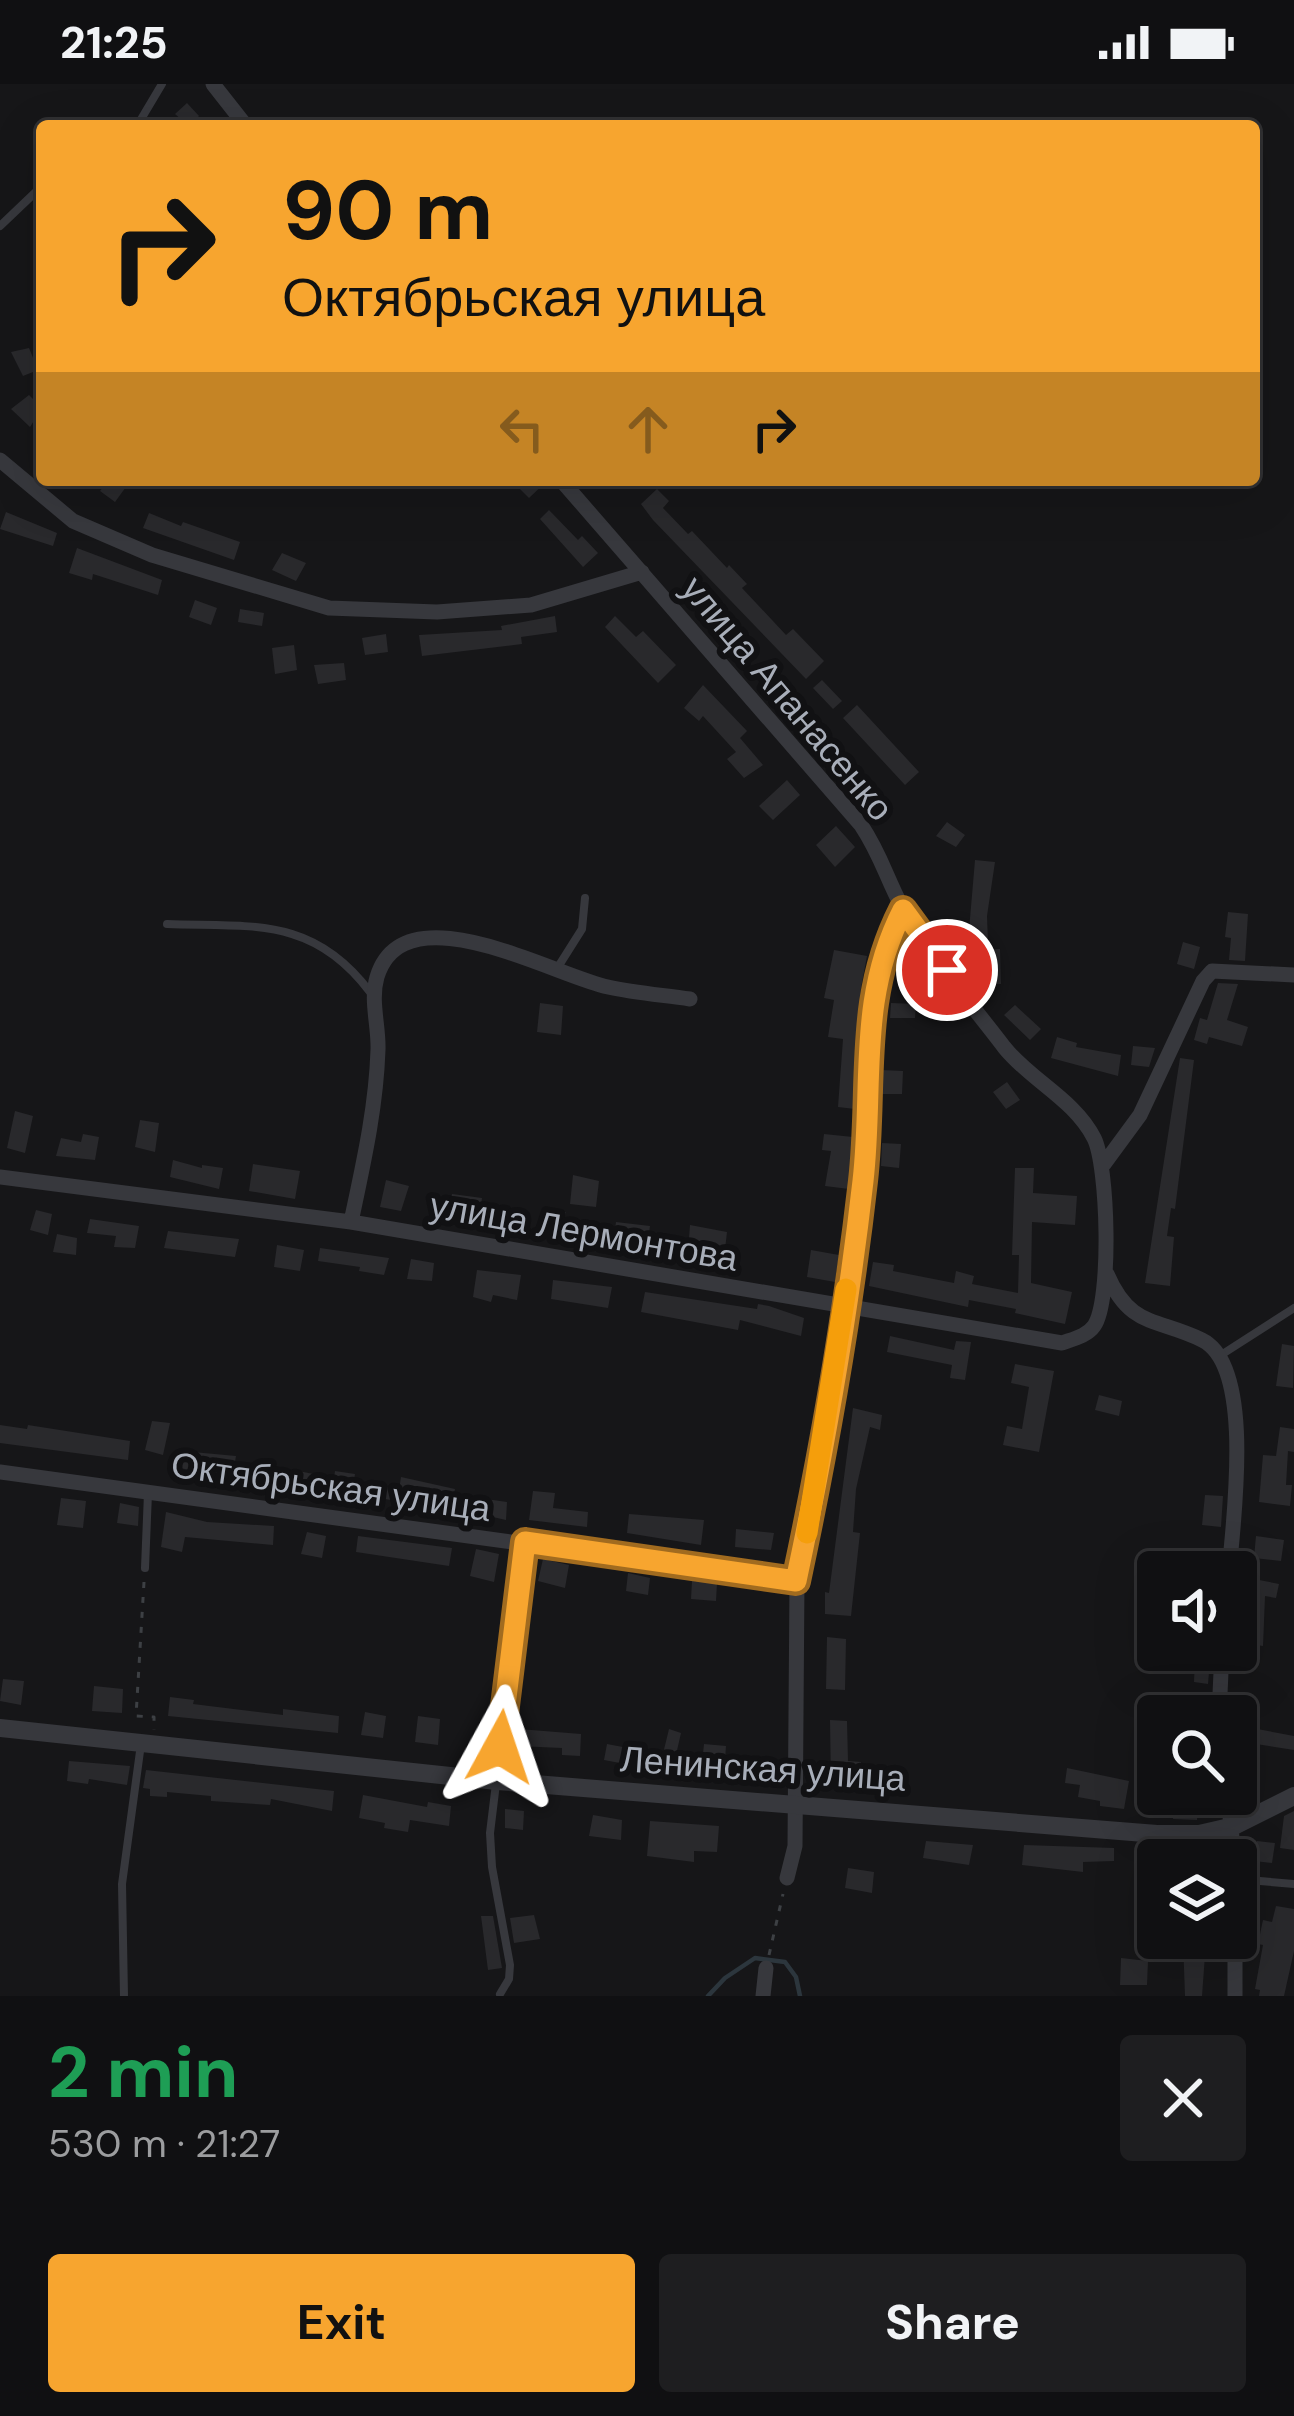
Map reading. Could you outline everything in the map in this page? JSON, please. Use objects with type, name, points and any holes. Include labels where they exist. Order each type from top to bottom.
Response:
[{"type":"street","points":[[213,84],[241,120]]},
{"type":"street","points":[[0,460],[74,521],[152,555],[329,608],[437,612],[531,605],[642,572]]},
{"type":"street","name":"улица Апанасенко","points":[[566,486],[861,826],[882,856],[903,910],[1012,1057],[1094,1136],[1103,1164],[1106,1271]]},
{"type":"street","points":[[787,1878],[795,1846],[796,1581],[816,1486],[863,1178],[873,989],[903,910]]},
{"type":"street","points":[[351,1222],[373,1122],[379,1045],[374,997],[377,974],[406,943],[434,936],[480,944],[608,987],[690,999]]},
{"type":"street","points":[[1103,1164],[1141,1114],[1203,981],[1212,971],[1294,975]]},
{"type":"street","name":"улица Лермонтова","points":[[0,1178],[351,1222],[1062,1343],[1086,1334],[1096,1324],[1106,1271]]},
{"type":"street","points":[[1106,1271],[1116,1296],[1132,1311],[1168,1330],[1204,1341],[1220,1355],[1230,1376],[1237,1475],[1231,1551]]},
{"type":"street","name":"Октябрьская улица","points":[[0,1472],[796,1581]]},
{"type":"street","name":"Ленинская улица","points":[[0,1728],[497,1781],[1157,1834],[1198,1834],[1234,1826],[1294,1796]]},
{"type":"street","points":[[1232,1815],[1234,1839]]},
{"type":"street","points":[[1234,1959],[1235,1996]]},
{"type":"street","points":[[763,1996],[766,1968]]},
{"type":"lane","points":[[141,120],[162,84]]},
{"type":"lane","points":[[0,226],[36,192]]},
{"type":"lane","points":[[556,970],[582,929],[585,898]]},
{"type":"lane","points":[[167,924],[278,928],[298,934],[333,954],[374,997]]},
{"type":"lane","points":[[1220,1355],[1294,1307]]},
{"type":"lane","points":[[145,1568],[148,1491]]},
{"type":"lane","points":[[500,1994],[509,1978],[509,1965],[490,1833],[525,1542]]},
{"type":"lane","points":[[124,1996],[122,1884],[147,1743]]},
{"type":"lane","points":[[1257,1881],[1294,1885]]},
{"type":"path","points":[[145,1568],[136,1716],[154,1718],[147,1743]]},
{"type":"path","points":[[771,1942],[787,1878]]},
{"type":"building","points":[[187,103],[199,116],[182,120],[175,114]]},
{"type":"building","points":[[29,348],[36,371],[23,376],[11,352]]},
{"type":"building","points":[[29,395],[36,402],[36,418],[30,427],[11,409]]},
{"type":"building","points":[[104,486],[127,486],[115,502],[100,491]]},
{"type":"building","points":[[517,486],[542,486],[529,498]]},
{"type":"building","points":[[657,489],[669,501],[663,508],[727,568],[729,565],[747,584],[742,588],[786,635],[793,629],[824,661],[806,679],[653,520],[641,504]]},
{"type":"building","points":[[549,510],[598,553],[583,567],[540,519]]},
{"type":"building","points":[[6,512],[57,533],[53,546],[0,529]]},
{"type":"building","points":[[149,513],[240,542],[234,560],[143,528]]},
{"type":"building","points":[[77,548],[162,580],[158,595],[93,574],[92,580],[69,573]]},
{"type":"building","points":[[282,553],[306,563],[296,581],[272,570]]},
{"type":"building","points":[[195,600],[217,608],[211,625],[189,617]]},
{"type":"building","points":[[240,609],[264,613],[262,626],[238,622]]},
{"type":"building","points":[[555,616],[557,632],[521,637],[522,644],[422,656],[419,635],[502,630],[501,626]]},
{"type":"building","points":[[615,616],[636,637],[643,631],[676,665],[658,683],[605,627]]},
{"type":"building","points":[[386,634],[388,652],[365,655],[362,638]]},
{"type":"building","points":[[294,645],[297,670],[275,674],[272,648]]},
{"type":"building","points":[[344,663],[346,680],[318,684],[314,665]]},
{"type":"building","points":[[822,680],[842,701],[833,709],[813,688]]},
{"type":"building","points":[[703,685],[747,731],[740,738],[763,765],[744,778],[727,759],[736,752],[703,716],[699,721],[684,708]]},
{"type":"building","points":[[857,705],[919,772],[905,785],[843,718]]},
{"type":"building","points":[[787,780],[800,795],[773,820],[759,806]]},
{"type":"building","points":[[947,822],[965,835],[956,847],[936,836]]},
{"type":"building","points":[[836,826],[855,847],[835,867],[816,845]]},
{"type":"building","points":[[975,860],[995,862],[988,943],[968,942]]},
{"type":"building","points":[[1228,912],[1248,914],[1245,961],[1229,960]]},
{"type":"building","points":[[1183,942],[1200,947],[1194,969],[1177,964]]},
{"type":"building","points":[[1000,949],[1001,984],[979,985],[978,950]]},
{"type":"building","points":[[834,950],[867,956],[855,1109],[838,1107],[843,1039],[828,1037],[834,1000],[824,998]]},
{"type":"building","points":[[1218,983],[1238,984],[1227,1020],[1248,1027],[1242,1046],[1209,1037],[1207,1044],[1194,1040],[1200,1018],[1207,1020]]},
{"type":"building","points":[[540,1003],[563,1006],[561,1035],[537,1032]]},
{"type":"building","points":[[891,1003],[916,1004],[915,1018],[890,1018]]},
{"type":"building","points":[[1015,1005],[1041,1029],[1030,1040],[1004,1015]]},
{"type":"building","points":[[1057,1037],[1077,1043],[1076,1047],[1121,1055],[1118,1076],[1051,1058]]},
{"type":"building","points":[[1133,1046],[1155,1048],[1149,1067],[1131,1065]]},
{"type":"building","points":[[1180,1058],[1194,1060],[1175,1209],[1171,1208],[1167,1236],[1174,1237],[1170,1286],[1145,1283]]},
{"type":"building","points":[[881,1070],[903,1071],[902,1094],[879,1094]]},
{"type":"building","points":[[1007,1082],[1020,1100],[1006,1109],[993,1092]]},
{"type":"building","points":[[15,1111],[33,1116],[25,1153],[7,1148]]},
{"type":"building","points":[[140,1120],[159,1123],[155,1152],[135,1147]]},
{"type":"building","points":[[83,1134],[99,1137],[95,1160],[56,1156],[61,1138],[81,1142]]},
{"type":"building","points":[[824,1134],[853,1137],[849,1189],[825,1186],[831,1151],[822,1150]]},
{"type":"building","points":[[882,1143],[901,1144],[899,1168],[881,1166]]},
{"type":"building","points":[[173,1160],[223,1168],[219,1189],[170,1177]]},
{"type":"building","points":[[253,1164],[300,1171],[295,1199],[249,1191]]},
{"type":"building","points":[[1015,1168],[1034,1168],[1033,1193],[1077,1196],[1075,1225],[1032,1222],[1031,1283],[1072,1292],[1065,1324],[1015,1313],[1016,1309],[969,1300],[968,1307],[869,1286],[873,1262],[894,1265],[893,1271],[954,1283],[956,1271],[974,1276],[972,1284],[1018,1293],[1019,1255],[1012,1255]]},
{"type":"building","points":[[573,1175],[599,1181],[596,1207],[570,1204]]},
{"type":"building","points":[[386,1180],[409,1186],[401,1211],[380,1207]]},
{"type":"building","points":[[452,1194],[482,1198],[479,1221],[447,1217]]},
{"type":"building","points":[[543,1207],[566,1212],[565,1234],[540,1232]]},
{"type":"building","points":[[36,1210],[52,1214],[48,1235],[30,1230]]},
{"type":"building","points":[[90,1219],[139,1226],[135,1248],[114,1247],[116,1236],[87,1233]]},
{"type":"building","points":[[616,1222],[650,1226],[647,1247],[613,1243]]},
{"type":"building","points":[[690,1225],[727,1232],[724,1258],[688,1251]]},
{"type":"building","points":[[168,1231],[239,1239],[235,1257],[164,1248]]},
{"type":"building","points":[[57,1234],[77,1238],[76,1255],[53,1252]]},
{"type":"building","points":[[277,1245],[304,1250],[300,1271],[274,1267]]},
{"type":"building","points":[[320,1248],[389,1258],[384,1275],[318,1261]]},
{"type":"building","points":[[811,1250],[839,1255],[835,1282],[807,1277]]},
{"type":"building","points":[[411,1259],[434,1263],[432,1281],[407,1279]]},
{"type":"building","points":[[477,1270],[521,1275],[517,1300],[493,1295],[491,1302],[473,1297]]},
{"type":"building","points":[[553,1280],[612,1287],[608,1308],[551,1299]]},
{"type":"building","points":[[645,1292],[757,1309],[758,1304],[769,1306],[804,1318],[801,1336],[740,1320],[738,1330],[641,1312]]},
{"type":"building","points":[[890,1336],[954,1350],[956,1341],[971,1342],[965,1380],[950,1378],[952,1365],[887,1352]]},
{"type":"building","points":[[1282,1344],[1294,1346],[1293,1388],[1276,1386]]},
{"type":"building","points":[[1015,1364],[1054,1371],[1039,1452],[1003,1445],[1007,1426],[1022,1429],[1029,1387],[1011,1383]]},
{"type":"building","points":[[1099,1395],[1122,1401],[1119,1416],[1095,1410]]},
{"type":"building","points":[[853,1408],[882,1415],[880,1430],[870,1427],[856,1489],[853,1532],[860,1533],[851,1616],[825,1614],[825,1592],[829,1593]]},
{"type":"building","points":[[152,1421],[170,1423],[163,1455],[145,1450]]},
{"type":"building","points":[[0,1425],[130,1441],[128,1460],[0,1443]]},
{"type":"building","points":[[1280,1427],[1294,1429],[1286,1485],[1292,1485],[1290,1506],[1259,1502],[1263,1455],[1276,1456]]},
{"type":"building","points":[[182,1451],[236,1456],[232,1479],[180,1468]]},
{"type":"building","points":[[293,1470],[334,1478],[335,1471],[355,1474],[354,1480],[399,1490],[401,1477],[455,1489],[451,1509],[292,1485]]},
{"type":"building","points":[[533,1491],[555,1493],[553,1508],[588,1512],[587,1527],[529,1520]]},
{"type":"building","points":[[1205,1495],[1223,1496],[1221,1527],[1202,1525]]},
{"type":"building","points":[[61,1498],[86,1501],[83,1528],[57,1525]]},
{"type":"building","points":[[486,1499],[507,1502],[506,1520],[484,1515]]},
{"type":"building","points":[[120,1503],[139,1507],[138,1526],[117,1523]]},
{"type":"building","points":[[166,1512],[207,1522],[274,1526],[273,1545],[185,1537],[182,1552],[161,1547]]},
{"type":"building","points":[[629,1514],[704,1520],[701,1545],[627,1533]]},
{"type":"building","points":[[736,1529],[774,1533],[771,1550],[735,1547]]},
{"type":"building","points":[[307,1532],[326,1536],[322,1558],[301,1554]]},
{"type":"building","points":[[358,1536],[452,1548],[449,1566],[356,1552]]},
{"type":"building","points":[[1256,1536],[1284,1540],[1281,1561],[1257,1558]]},
{"type":"building","points":[[476,1549],[499,1554],[494,1582],[470,1576]]},
{"type":"building","points":[[543,1559],[569,1565],[565,1588],[538,1581]]},
{"type":"building","points":[[628,1573],[650,1578],[648,1595],[626,1591]]},
{"type":"building","points":[[1257,1580],[1279,1584],[1276,1598],[1265,1596],[1263,1646],[1257,1645]]},
{"type":"building","points":[[692,1581],[717,1583],[716,1601],[691,1599]]},
{"type":"building","points":[[827,1637],[846,1639],[845,1690],[826,1689]]},
{"type":"building","points":[[1194,1671],[1209,1671],[1208,1684],[1194,1682]]},
{"type":"building","points":[[3,1679],[24,1681],[21,1705],[0,1701]]},
{"type":"building","points":[[94,1686],[123,1689],[122,1713],[92,1711]]},
{"type":"building","points":[[170,1697],[283,1715],[283,1709],[339,1716],[338,1733],[168,1716]]},
{"type":"building","points":[[365,1712],[386,1716],[383,1738],[361,1735]]},
{"type":"building","points":[[418,1716],[440,1719],[438,1745],[415,1742]]},
{"type":"building","points":[[830,1720],[847,1721],[848,1761],[861,1762],[860,1784],[831,1782]]},
{"type":"building","points":[[519,1729],[581,1734],[580,1756],[562,1755],[562,1748],[517,1746]]},
{"type":"building","points":[[669,1729],[681,1733],[673,1768],[660,1766]]},
{"type":"building","points":[[1257,1729],[1294,1736],[1294,1750],[1257,1744]]},
{"type":"building","points":[[607,1744],[628,1748],[625,1764],[604,1760]]},
{"type":"building","points":[[704,1744],[726,1746],[724,1774],[701,1773]]},
{"type":"building","points":[[69,1761],[130,1766],[127,1785],[67,1781]]},
{"type":"building","points":[[763,1764],[784,1765],[784,1779],[762,1778]]},
{"type":"building","points":[[1067,1768],[1129,1781],[1124,1809],[1078,1797],[1080,1785],[1065,1783]]},
{"type":"building","points":[[146,1770],[334,1791],[332,1811],[271,1799],[270,1805],[167,1792],[167,1797],[150,1796],[150,1789],[143,1788]]},
{"type":"building","points":[[363,1795],[427,1807],[428,1802],[451,1806],[449,1826],[410,1820],[408,1832],[384,1828],[385,1823],[359,1818]]},
{"type":"building","points":[[505,1809],[524,1811],[523,1830],[505,1828]]},
{"type":"building","points":[[1294,1811],[1294,1850],[1280,1848],[1284,1816]]},
{"type":"building","points":[[593,1815],[622,1820],[621,1840],[589,1836]]},
{"type":"building","points":[[1173,1815],[1197,1815],[1197,1820],[1173,1819]]},
{"type":"building","points":[[650,1821],[719,1826],[717,1852],[694,1851],[694,1862],[647,1856]]},
{"type":"building","points":[[926,1841],[973,1845],[969,1865],[923,1858]]},
{"type":"building","points":[[1257,1841],[1275,1843],[1272,1863],[1257,1861]]},
{"type":"building","points":[[1024,1845],[1114,1848],[1114,1861],[1083,1862],[1083,1872],[1022,1865]]},
{"type":"building","points":[[848,1868],[874,1872],[872,1893],[845,1888]]},
{"type":"building","points":[[1276,1906],[1294,1909],[1294,1951],[1284,1996],[1259,1996],[1260,1990],[1255,1989],[1263,1945],[1258,1944],[1263,1920],[1272,1922]]},
{"type":"building","points":[[534,1915],[540,1939],[514,1943],[510,1918]]},
{"type":"building","points":[[481,1916],[493,1916],[502,1968],[488,1970]]},
{"type":"building","points":[[1121,1958],[1148,1961],[1147,1985],[1120,1985]]},
{"type":"building","points":[[1184,1959],[1205,1959],[1202,1996],[1185,1996]]},
{"type":"waterway","points":[[708,1996],[755,1958],[785,1962],[796,1977],[800,1996]]},
{"type":"slow traffic","points":[[807,1533],[846,1289]]},
{"type":"route","points":[[500,1747],[525,1542],[796,1581],[816,1486],[863,1178],[873,989],[903,910],[947,970]]}]
